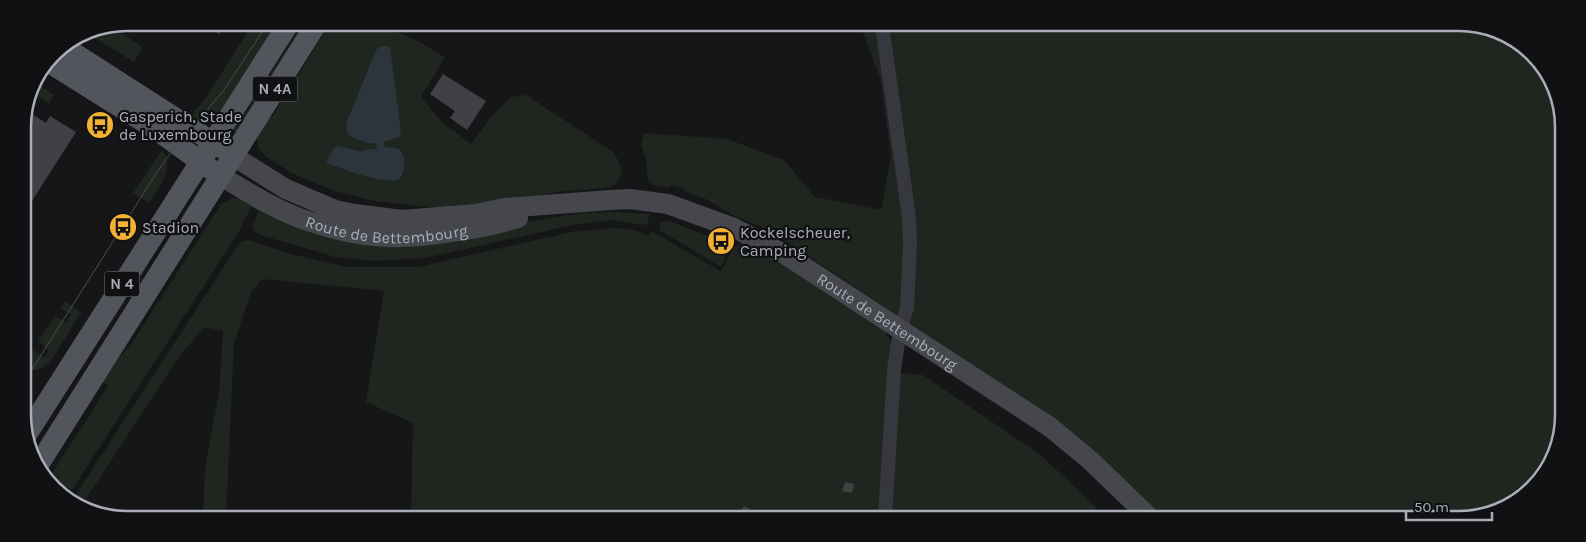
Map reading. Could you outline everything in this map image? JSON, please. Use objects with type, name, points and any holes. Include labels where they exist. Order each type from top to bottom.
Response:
[{"type":"main road","name":"N 4A","points":[[213,142],[284,31]]},
{"type":"main road","name":"N 4A","points":[[233,156],[312,31]]},
{"type":"main road","points":[[70,50],[233,156]]},
{"type":"main road","points":[[54,65],[157,130],[221,176]]},
{"type":"main road","name":"N 4","points":[[32,426],[213,142]]},
{"type":"main road","name":"N 4","points":[[42,459],[233,156]]},
{"type":"main road","name":"Route de Bettembourg","points":[[233,156],[286,189],[335,210],[355,214],[402,220],[445,217],[504,208],[610,200],[668,204],[734,228],[786,255],[1050,427],[1090,460],[1143,511]]},
{"type":"main road","name":"Route de Bettembourg","points":[[221,176],[264,201],[308,221],[359,234],[392,238],[423,237],[479,228],[506,222],[560,204]]},
{"type":"street","points":[[883,31],[909,217],[910,245],[907,308],[900,330],[894,370],[885,511]]},
{"type":"shaded area","points":[[118,31],[143,47],[134,62],[94,38]]},
{"type":"shaded area","points":[[248,31],[276,31],[216,117],[205,122],[189,118],[207,96]]},
{"type":"shaded area","points":[[298,31],[303,31],[236,133],[234,131]]},
{"type":"shaded area","points":[[325,31],[392,31],[404,34],[445,57],[421,97],[441,121],[471,144],[490,118],[511,97],[526,95],[613,152],[619,162],[621,175],[611,187],[558,192],[471,208],[438,208],[374,201],[338,192],[309,181],[266,157],[259,149],[257,131],[266,114],[272,117]],"holes":[[[376,50],[401,131],[400,137],[384,142],[385,147],[395,148],[402,152],[404,169],[399,179],[393,181],[375,179],[327,163],[342,147],[360,151],[377,148],[376,144],[359,141],[345,129]]]},
{"type":"shaded area","points":[[863,31],[1459,31],[1484,35],[1507,44],[1522,55],[1539,74],[1550,96],[1555,121],[1555,415],[1550,446],[1539,468],[1512,495],[1490,506],[1465,511],[1156,511],[1093,449],[1054,419],[769,230],[734,216],[708,200],[684,191],[684,189],[671,185],[669,188],[653,185],[648,182],[646,159],[641,145],[644,133],[727,139],[784,160],[815,197],[881,210],[891,156],[880,77]]},
{"type":"shaded area","points":[[381,46],[388,46],[390,48],[401,131],[400,137],[384,142],[385,147],[400,150],[404,160],[404,169],[401,177],[393,181],[364,176],[327,163],[333,149],[337,146],[360,151],[377,148],[376,144],[360,141],[351,136],[346,128],[346,123],[376,50]]},
{"type":"shaded area","points":[[40,87],[54,95],[49,104],[37,96]]},
{"type":"shaded area","points":[[162,150],[166,157],[167,170],[149,203],[133,193]]},
{"type":"shaded area","points":[[233,198],[247,200],[291,222],[455,235],[587,213],[650,214],[647,224],[643,225],[614,220],[577,224],[425,258],[374,261],[336,257],[260,235],[253,230],[252,226],[259,211],[251,207],[238,233],[71,492],[52,474],[108,386],[102,382],[114,363],[130,346],[222,203]]},
{"type":"shaded area","points":[[669,221],[730,245],[721,267],[659,230],[661,222]]},
{"type":"shaded area","points":[[614,228],[635,230],[649,236],[651,231],[721,271],[734,247],[743,243],[753,245],[884,330],[891,342],[900,373],[923,375],[1041,455],[1100,511],[411,511],[413,423],[366,402],[384,291],[262,279],[251,292],[234,343],[226,511],[203,511],[205,468],[219,392],[223,331],[205,327],[180,355],[85,501],[75,495],[240,242],[249,240],[291,254],[347,267],[418,267],[571,232]]},
{"type":"shaded area","points":[[65,301],[81,312],[50,361],[44,367],[31,370],[31,353],[33,350],[44,357],[49,350],[38,342],[55,316],[66,322],[71,315],[61,308]]},
{"type":"building","points":[[443,74],[486,101],[467,130],[450,118],[455,111],[430,94]]},
{"type":"building","points":[[32,114],[46,123],[50,116],[76,132],[31,202]]},
{"type":"building","points":[[845,482],[854,484],[852,493],[842,491]]},
{"type":"building","points":[[744,506],[752,511],[741,511]]},
{"type":"tram line","points":[[31,371],[157,172],[172,151],[224,90],[263,31]]},
{"type":"place","name":"Gasperich, Stade de Luxembourg","points":[[100,125]]},
{"type":"place","name":"Stadion","points":[[123,227]]},
{"type":"place","name":"Kockelscheuer, Camping","points":[[721,241]]}]
